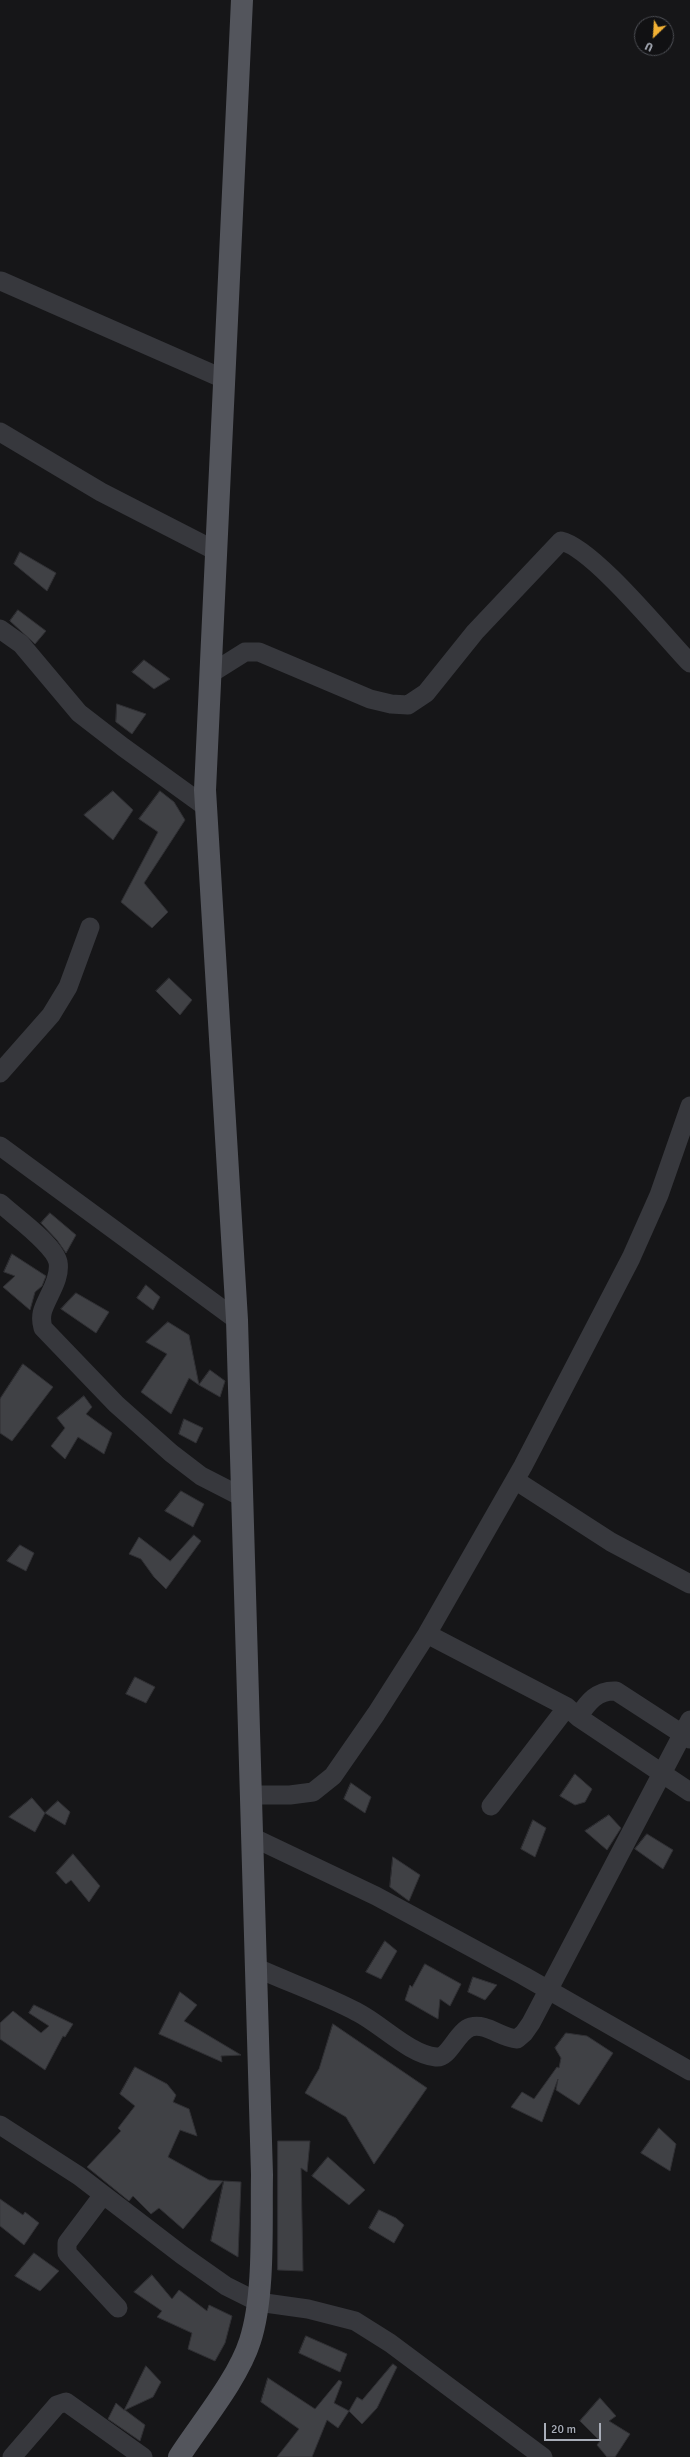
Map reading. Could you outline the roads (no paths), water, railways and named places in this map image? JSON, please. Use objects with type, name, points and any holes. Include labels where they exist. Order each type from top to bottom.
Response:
[{"type":"main road","points":[[179,2457],[240,2366],[251,2341],[258,2302],[262,2175],[237,1320],[206,806],[210,674],[242,0]]},
{"type":"street","points":[[1,281],[224,380]]},
{"type":"street","points":[[0,432],[101,492],[216,551]]},
{"type":"street","points":[[210,674],[245,652],[259,652],[370,699],[391,704],[408,705],[426,693],[475,632],[561,541],[578,548],[603,570],[690,663]]},
{"type":"street","points":[[0,629],[21,644],[79,713],[123,748],[206,806]]},
{"type":"street","points":[[0,1073],[51,1015],[68,987],[90,927]]},
{"type":"street","points":[[251,1795],[290,1795],[313,1792],[333,1776],[427,1634],[515,1480],[631,1258],[659,1195],[690,1106]]},
{"type":"street","points":[[0,1146],[237,1320]]},
{"type":"street","points":[[0,1203],[47,1244],[58,1261],[58,1271],[55,1281],[41,1312],[43,1328],[116,1404],[171,1453],[201,1476],[242,1497]]},
{"type":"street","points":[[515,1480],[611,1542],[690,1584]]},
{"type":"street","points":[[427,1634],[573,1712],[690,1792]]},
{"type":"street","points":[[257,1968],[358,2012],[411,2048],[438,2058],[443,2055],[465,2029],[471,2027],[478,2026],[507,2039],[517,2039],[524,2033],[531,2023],[661,1772],[687,1731],[616,1691],[606,1691],[591,1699],[573,1712],[491,1806]]},
{"type":"street","points":[[252,1837],[376,1896],[548,1990],[690,2071]]},
{"type":"street","points":[[0,2125],[79,2176],[226,2286],[258,2302],[308,2309],[354,2321],[390,2343],[543,2457]]},
{"type":"street","points":[[104,2195],[67,2243],[66,2248],[67,2253],[118,2308]]},
{"type":"street","points":[[12,2457],[57,2405],[66,2402],[143,2457]]}]
